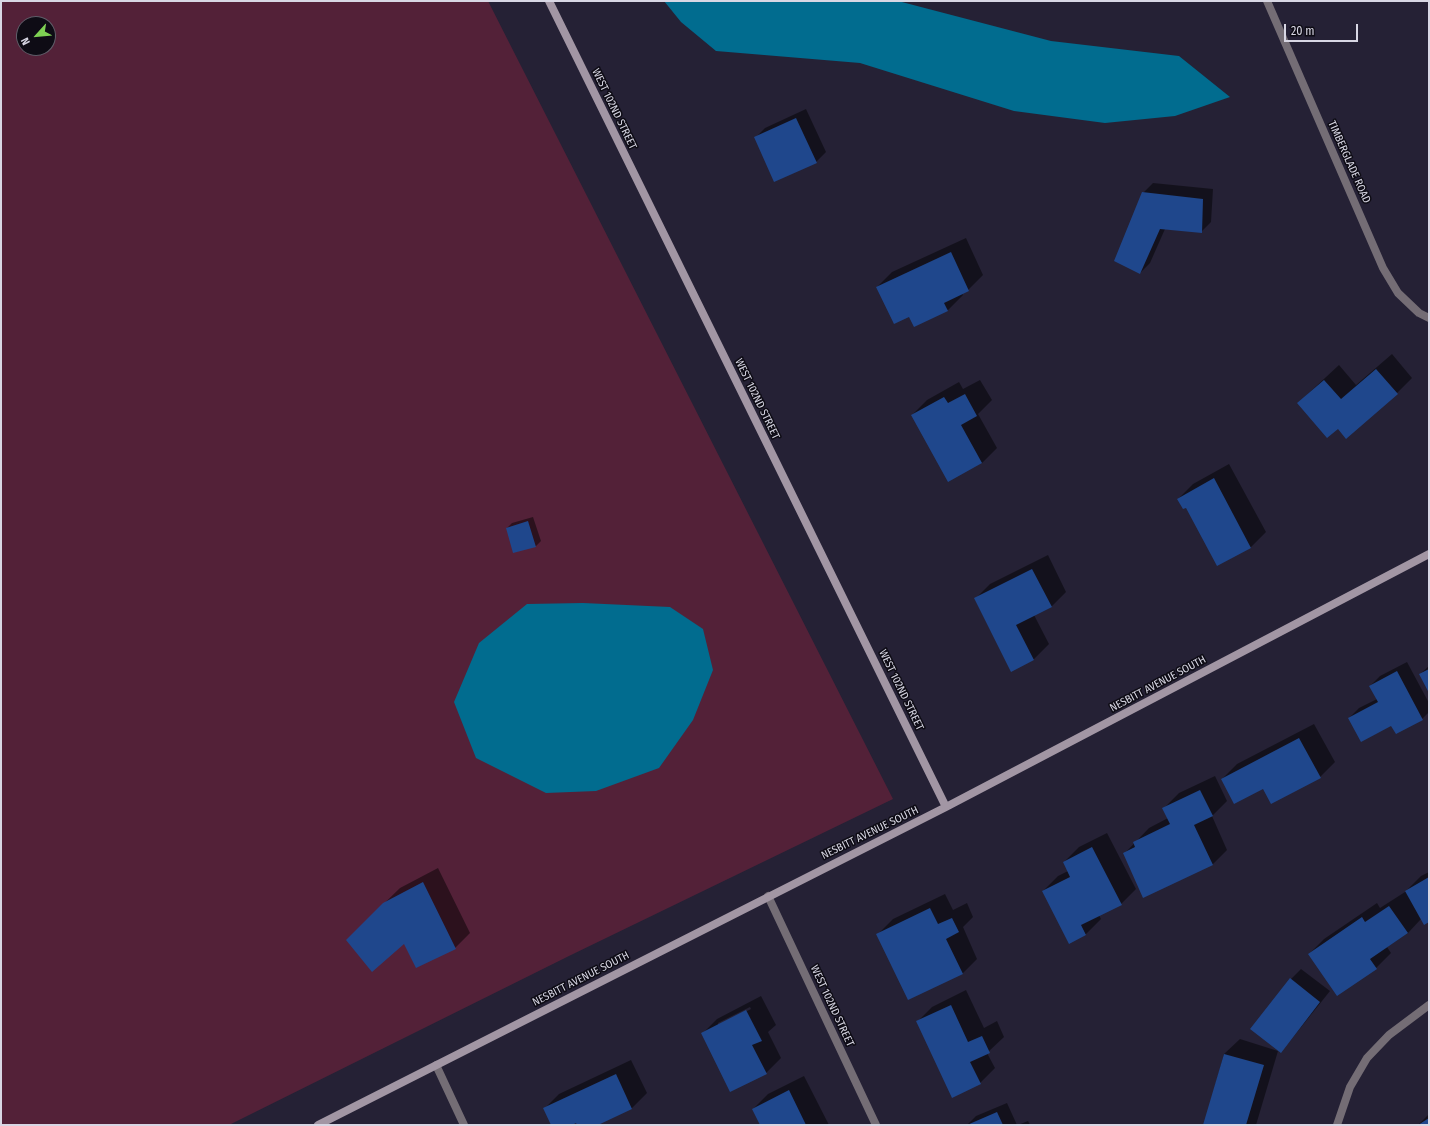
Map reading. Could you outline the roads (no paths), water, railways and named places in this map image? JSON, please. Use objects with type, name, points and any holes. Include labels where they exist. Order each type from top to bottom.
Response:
[{"type":"street","name":"WEST 102ND STREET","points":[[549,1],[946,807]]},
{"type":"street","name":"TIMBERGLADE ROAD","points":[[1267,1],[1383,268],[1398,293],[1419,313],[1429,318]]},
{"type":"street","name":"NESBITT AVENUE SOUTH","points":[[318,1125],[946,807],[1429,554]]},
{"type":"street","name":"WEST 102ND STREET","points":[[768,896],[876,1125]]},
{"type":"street","points":[[1337,1125],[1350,1087],[1367,1058],[1389,1035],[1429,1005]]},
{"type":"street","points":[[436,1065],[464,1125]]},
{"type":"water","points":[[664,1],[898,1],[1051,41],[1179,56],[1230,97],[1175,116],[1105,123],[1014,111],[860,63],[716,51],[681,22]]},
{"type":"water","points":[[583,603],[670,607],[703,629],[713,670],[693,720],[659,768],[596,791],[546,793],[476,758],[454,702],[479,643],[527,604]]}]
